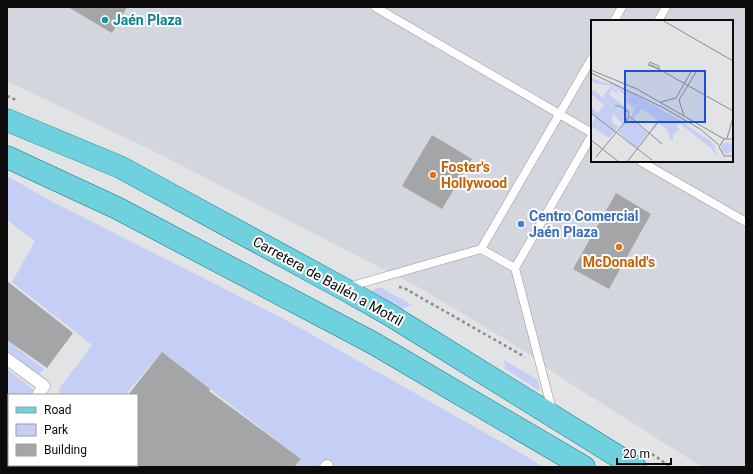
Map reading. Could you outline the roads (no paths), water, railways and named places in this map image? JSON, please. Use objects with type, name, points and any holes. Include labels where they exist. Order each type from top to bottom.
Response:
[{"type":"main road","name":"Carretera de Bailén a Motril","points":[[7,120],[120,167],[344,289],[390,315],[635,467]]},
{"type":"main road","points":[[7,157],[117,208],[373,343],[584,467]]},
{"type":"street","points":[[7,359],[44,386],[39,394]]},
{"type":"lane","points":[[375,7],[591,133]]},
{"type":"lane","points":[[615,20],[622,7]]},
{"type":"lane","points":[[659,20],[666,7]]},
{"type":"lane","points":[[344,289],[481,249],[591,60]]},
{"type":"lane","points":[[554,417],[515,268],[591,136]]},
{"type":"lane","points":[[642,162],[746,222]]},
{"type":"lane","points":[[481,249],[515,268]]},
{"type":"place","name":"Jaén Plaza","points":[[105,20]]},
{"type":"place","name":"Foster's Hollywood","points":[[433,175]]},
{"type":"place","name":"Centro Comercial Jaén Plaza","points":[[521,224]]},
{"type":"place","name":"McDonald's","points":[[619,247]]}]
